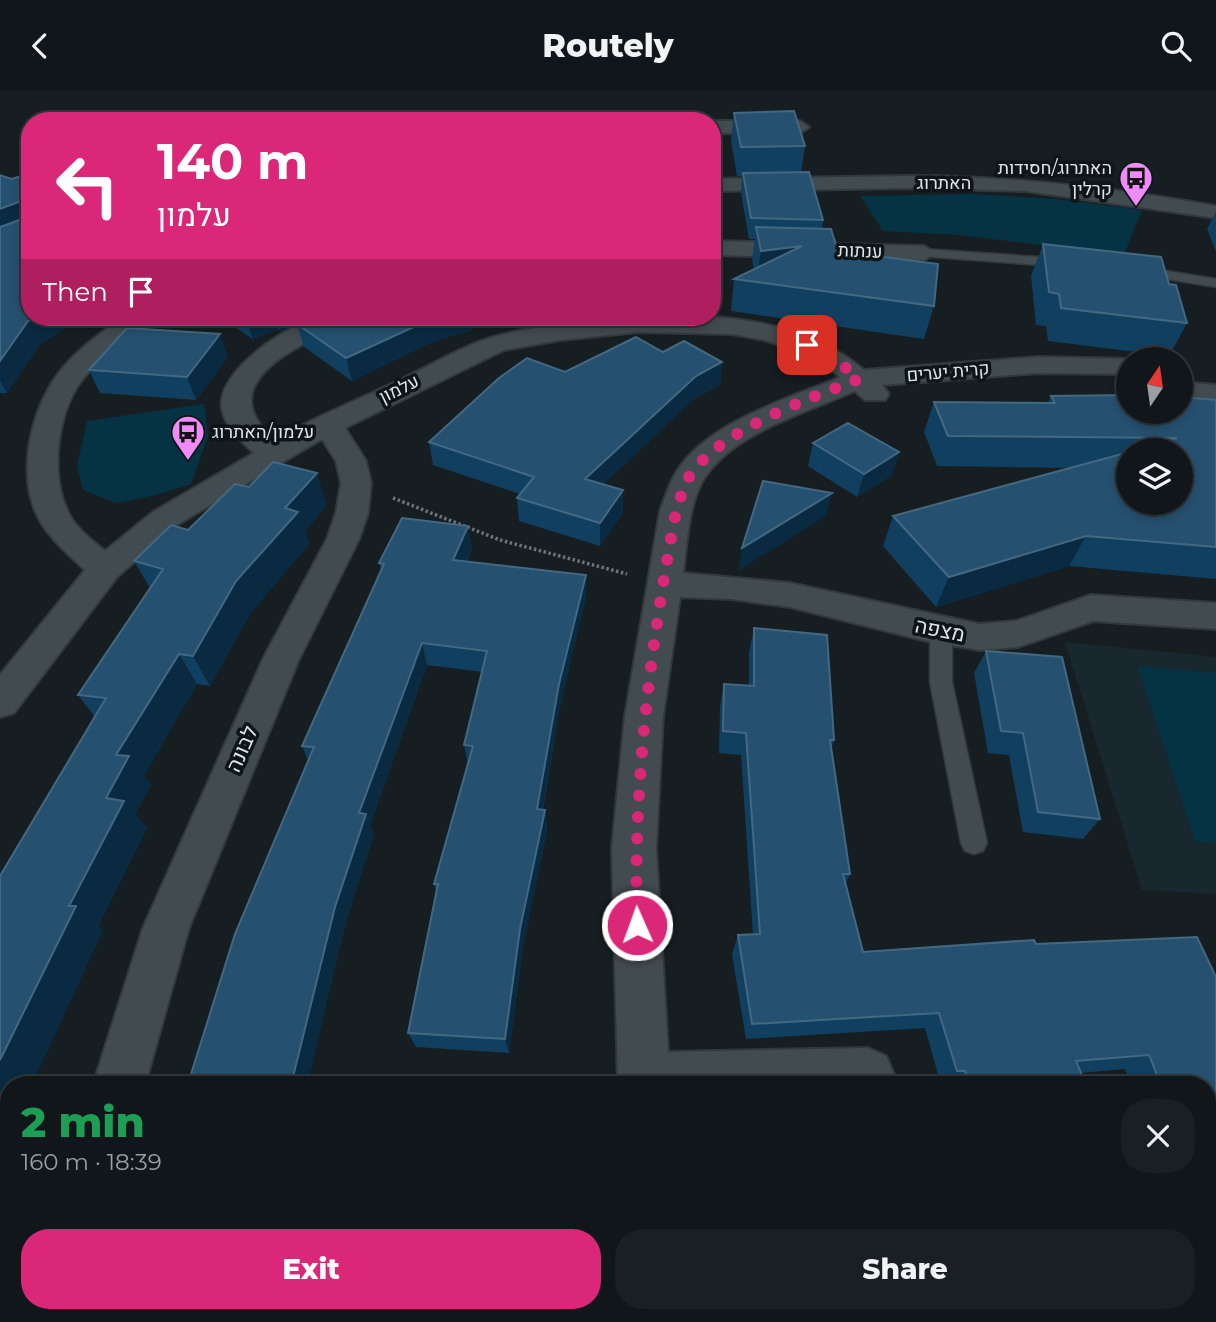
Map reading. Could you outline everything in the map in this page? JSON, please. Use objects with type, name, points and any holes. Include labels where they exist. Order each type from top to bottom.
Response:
[{"type":"street","points":[[721,127],[800,127]]},
{"type":"street","name":"האתרוג","points":[[721,185],[959,182],[1012,184],[1116,194],[1216,212]]},
{"type":"street","name":"ענתות","points":[[721,249],[924,253]]},
{"type":"street","points":[[105,569],[53,515],[43,458],[54,408],[69,378],[128,326]]},
{"type":"street","points":[[273,454],[253,440],[237,422],[234,401],[243,379],[263,357],[286,341],[320,326]]},
{"type":"street","name":"עלמון","points":[[0,702],[105,569],[164,519],[323,427],[497,344],[561,332],[619,326]]},
{"type":"street","name":"עלמון","points":[[721,326],[770,333],[834,358],[882,400]]},
{"type":"street","name":"קרית יערים","points":[[644,1076],[634,848],[644,716],[663,584],[676,511],[687,480],[715,448],[741,430],[859,379],[1038,365],[1116,366]]},
{"type":"street","points":[[1194,371],[1216,373]]},
{"type":"street","name":"קרית יערים","points":[[774,417],[817,407],[882,400],[1086,385],[1116,386]]},
{"type":"street","points":[[1194,391],[1216,393]]},
{"type":"street","name":"לבונה","points":[[121,1076],[166,928],[281,659],[343,540],[352,513],[356,483],[351,461],[337,436],[323,427]]},
{"type":"street","name":"מצפה","points":[[663,584],[731,587],[790,594],[941,631],[979,637],[1018,634],[1091,608],[1216,616]]},
{"type":"street","points":[[836,1076],[868,1075]]},
{"type":"lane","points":[[924,253],[998,256],[1083,265]]},
{"type":"lane","points":[[1121,268],[1216,283]]},
{"type":"lane","points":[[941,631],[941,682],[974,843]]},
{"type":"path","points":[[356,483],[500,540],[663,584]]},
{"type":"shaded area","points":[[972,194],[1056,199],[1142,210],[1124,255],[959,235],[883,231],[860,196]]},
{"type":"shaded area","points":[[204,404],[208,436],[191,484],[116,503],[83,490],[77,466],[87,421]]},
{"type":"shaded area","points":[[1065,642],[1216,657],[1216,894],[1142,890]]},
{"type":"shaded area","points":[[1137,666],[1216,673],[1216,843],[1195,841]]},
{"type":"building","points":[[794,111],[805,146],[741,147],[734,113]]},
{"type":"building","points":[[809,172],[823,220],[751,218],[743,173]]},
{"type":"building","points":[[0,175],[11,179],[21,176],[21,201],[0,209]]},
{"type":"building","points":[[21,219],[21,326],[24,326],[0,361],[0,227]]},
{"type":"building","points":[[756,227],[831,229],[838,251],[938,264],[934,306],[734,279],[802,246],[761,251]]},
{"type":"building","points":[[1043,244],[1161,257],[1169,284],[1176,285],[1187,323],[1061,308],[1059,294],[1049,292]]},
{"type":"building","points":[[300,326],[416,326],[346,358]]},
{"type":"building","points":[[127,328],[220,334],[187,377],[89,370]]},
{"type":"building","points":[[636,337],[663,352],[684,341],[722,362],[696,376],[585,479],[623,490],[600,523],[517,498],[534,477],[429,442],[499,378],[527,358],[565,372]]},
{"type":"building","points":[[1116,395],[1116,424],[1193,424],[1194,398],[1216,400],[1216,547],[1086,536],[949,577],[893,516],[1116,456],[1116,515],[1193,515],[1193,438],[948,436],[934,402],[1055,403],[1051,396]]},
{"type":"building","points":[[848,423],[899,452],[864,474],[813,443]]},
{"type":"building","points":[[273,462],[317,473],[285,508],[298,512],[236,581],[193,656],[179,654],[116,755],[129,756],[106,798],[124,801],[69,906],[76,906],[0,1060],[0,876],[106,698],[78,695],[163,569],[134,561],[171,525],[188,530],[235,484],[249,487]]},
{"type":"building","points":[[763,481],[832,493],[742,548]]},
{"type":"building","points":[[402,518],[468,526],[453,560],[586,575],[559,684],[537,809],[545,810],[520,929],[505,1039],[408,1033],[438,884],[434,884],[473,746],[464,745],[487,651],[422,643],[359,813],[366,814],[335,907],[293,1076],[191,1076],[235,934],[314,747],[302,746],[384,564],[379,563]]},
{"type":"building","points":[[754,628],[827,635],[834,740],[830,740],[850,874],[843,874],[863,952],[1034,940],[1036,944],[1197,937],[1216,977],[1216,1076],[1157,1076],[1149,1055],[1076,1061],[1082,1076],[966,1076],[965,1071],[957,1071],[939,1013],[752,1024],[738,935],[760,934],[746,733],[723,731],[724,684],[754,686]]},
{"type":"building","points":[[986,651],[1062,657],[1100,819],[1038,812],[1023,733],[1001,731]]},
{"type":"place","name":"האתרוג/חסידות קרלין","points":[[1136,208]]},
{"type":"place","name":"עלמון/האתרוג","points":[[188,462]]},
{"type":"route","points":[[637,925],[634,848],[644,716],[676,511],[687,480],[715,448],[741,430],[859,379],[834,358],[807,345]]}]
